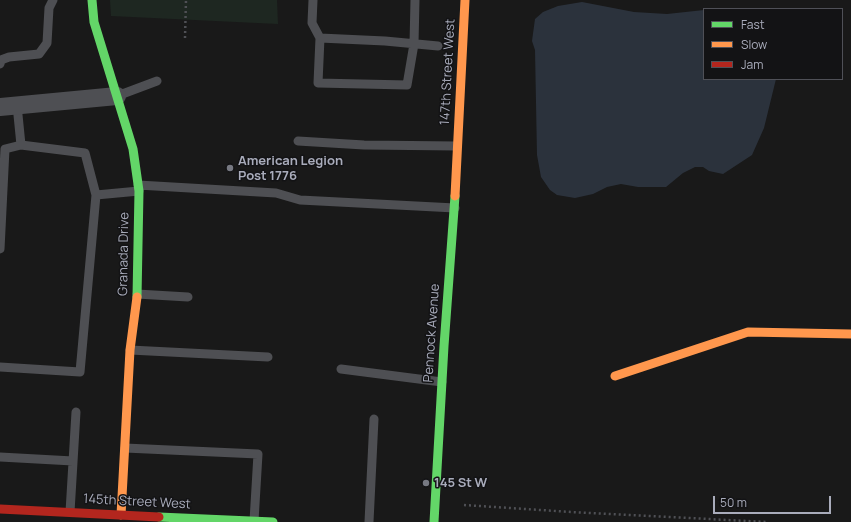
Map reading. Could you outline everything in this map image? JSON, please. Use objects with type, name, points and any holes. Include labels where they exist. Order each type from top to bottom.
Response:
[{"type":"street","name":"Granada Drive","points":[[92,0],[94,22],[133,149],[138,188],[137,294],[130,350],[121,515]]},
{"type":"street","name":"147th Street West","points":[[457,146],[465,0]]},
{"type":"street","points":[[8,106],[117,96]]},
{"type":"street","name":"Pennock Avenue","points":[[434,522],[442,382],[455,208],[457,146]]},
{"type":"street","points":[[615,376],[748,332],[851,334]]},
{"type":"street","name":"145th Street West","points":[[0,509],[273,522]]},
{"type":"lane","points":[[0,64],[2,60],[10,57],[39,54],[47,43],[49,8],[53,0]]},
{"type":"lane","points":[[313,0],[312,23],[320,38],[318,83],[407,84],[414,44],[415,0]]},
{"type":"lane","points":[[320,38],[438,46]]},
{"type":"lane","points":[[117,96],[157,81]]},
{"type":"lane","points":[[8,106],[21,145]]},
{"type":"lane","points":[[298,141],[364,145],[457,146]]},
{"type":"lane","points":[[0,249],[1,196],[5,149],[21,145],[85,153],[96,195],[80,372],[0,367]]},
{"type":"lane","points":[[96,195],[138,188],[276,193],[300,200],[455,208]]},
{"type":"lane","points":[[137,294],[188,297]]},
{"type":"lane","points":[[130,350],[268,357]]},
{"type":"lane","points":[[342,369],[442,382]]},
{"type":"lane","points":[[70,512],[76,412]]},
{"type":"lane","points":[[369,522],[374,419]]},
{"type":"lane","points":[[125,448],[258,454],[254,521]]},
{"type":"lane","points":[[0,457],[73,461]]},
{"type":"lane","points":[[55,522],[56,511]]},
{"type":"path","points":[[184,38],[186,0]]},
{"type":"path","points":[[464,505],[767,522]]},
{"type":"shaded area","points":[[110,0],[277,0],[278,24],[111,16]]},
{"type":"shaded area","points":[[582,2],[634,12],[667,14],[703,10],[703,80],[776,80],[764,128],[752,155],[723,174],[709,171],[703,167],[695,167],[683,173],[666,187],[638,187],[621,184],[607,187],[593,194],[575,198],[557,195],[550,190],[541,177],[537,155],[535,50],[532,41],[535,19],[543,12],[558,6]]},
{"type":"traffic: fast","points":[[92,0],[94,22],[133,149],[139,191],[137,297]]},
{"type":"traffic: fast","points":[[434,522],[444,346],[455,196]]},
{"type":"traffic: fast","points":[[159,517],[273,522]]},
{"type":"traffic: slow","points":[[455,196],[465,0]]},
{"type":"traffic: slow","points":[[121,515],[130,350],[137,297]]},
{"type":"traffic: slow","points":[[615,376],[748,332],[851,334]]},
{"type":"traffic: jam","points":[[0,509],[159,517]]},
{"type":"place","name":"American Legion Post 1776","points":[[230,168]]},
{"type":"place","name":"145 St W","points":[[426,483]]}]
